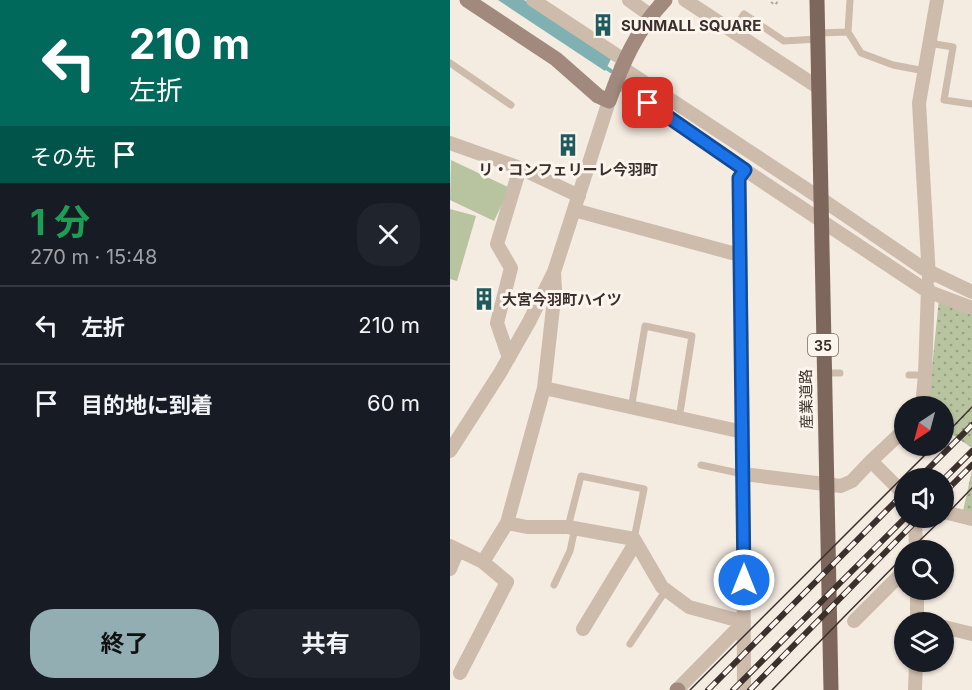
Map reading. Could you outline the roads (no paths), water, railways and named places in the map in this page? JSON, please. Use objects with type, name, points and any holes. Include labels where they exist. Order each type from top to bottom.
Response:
[{"type":"main road","name":"産業道路","points":[[817,0],[831,690]]},
{"type":"street","points":[[467,0],[554,62],[578,85],[609,101]]},
{"type":"street","points":[[533,0],[745,170],[821,219],[972,308]]},
{"type":"street","points":[[629,0],[650,15]]},
{"type":"street","points":[[450,451],[509,358],[554,272],[620,69],[650,15],[665,0]]},
{"type":"street","points":[[685,0],[819,87]]},
{"type":"street","points":[[923,396],[928,282],[919,103],[937,0]]},
{"type":"street","points":[[620,69],[820,198],[928,282],[972,292]]},
{"type":"street","points":[[450,143],[470,146],[505,160],[579,196]]},
{"type":"street","points":[[509,358],[497,323],[511,268],[497,244],[520,168]]},
{"type":"street","points":[[744,690],[739,178],[745,170]]},
{"type":"street","points":[[574,210],[739,253]]},
{"type":"street","points":[[483,562],[507,523],[544,388],[555,290],[554,272]]},
{"type":"street","points":[[544,388],[743,432]]},
{"type":"street","points":[[743,474],[841,486],[852,481],[894,439]]},
{"type":"street","points":[[871,461],[894,484]]},
{"type":"street","points":[[954,514],[972,519]]},
{"type":"street","points":[[507,523],[527,527],[572,528],[634,539],[662,587],[689,607],[744,622]]},
{"type":"street","points":[[584,628],[631,550],[634,539]]},
{"type":"street","points":[[450,569],[454,548],[483,562],[507,582],[460,673]]},
{"type":"street","points":[[854,621],[894,581]]},
{"type":"street","points":[[677,690],[744,622]]},
{"type":"street","points":[[954,630],[972,634]]},
{"type":"street","points":[[915,690],[916,672]]},
{"type":"lane","points":[[850,0],[848,32],[861,53],[893,65],[924,71]]},
{"type":"lane","points":[[732,31],[744,14],[784,41],[848,32]]},
{"type":"lane","points":[[929,43],[952,47],[944,100],[972,104]]},
{"type":"lane","points":[[450,63],[511,105]]},
{"type":"lane","points":[[631,409],[645,326],[692,336],[679,419]]},
{"type":"lane","points":[[824,373],[840,373]]},
{"type":"lane","points":[[909,375],[925,375]]},
{"type":"lane","points":[[701,465],[743,474]]},
{"type":"lane","points":[[554,585],[570,551],[581,476],[644,489],[634,539]]},
{"type":"lane","points":[[630,644],[666,590]]},
{"type":"water","points":[[498,0],[524,0],[611,59],[605,71]]},
{"type":"waterway","points":[[602,65],[611,71]]},
{"type":"tram line","points":[[954,426],[972,407]]},
{"type":"tram line","points":[[690,690],[924,456]]},
{"type":"tram line","points":[[954,507],[972,488]]},
{"type":"tram line","points":[[920,540],[933,528]]},
{"type":"tram line","points":[[772,690],[894,566]]},
{"type":"railway","points":[[929,468],[972,425]]},
{"type":"railway","points":[[954,469],[972,451]]},
{"type":"railway","points":[[954,483],[972,465]]},
{"type":"railway","points":[[708,690],[894,503]]},
{"type":"railway","points":[[733,690],[895,528]]},
{"type":"railway","points":[[750,690],[909,528]]},
{"type":"place","name":"SUNMALL SQUARE","points":[[603,25]]},
{"type":"place","name":"リ・コンフェリーレ今羽町","points":[[568,145]]},
{"type":"place","name":"大宮今羽町ハイツ","points":[[484,299]]}]
